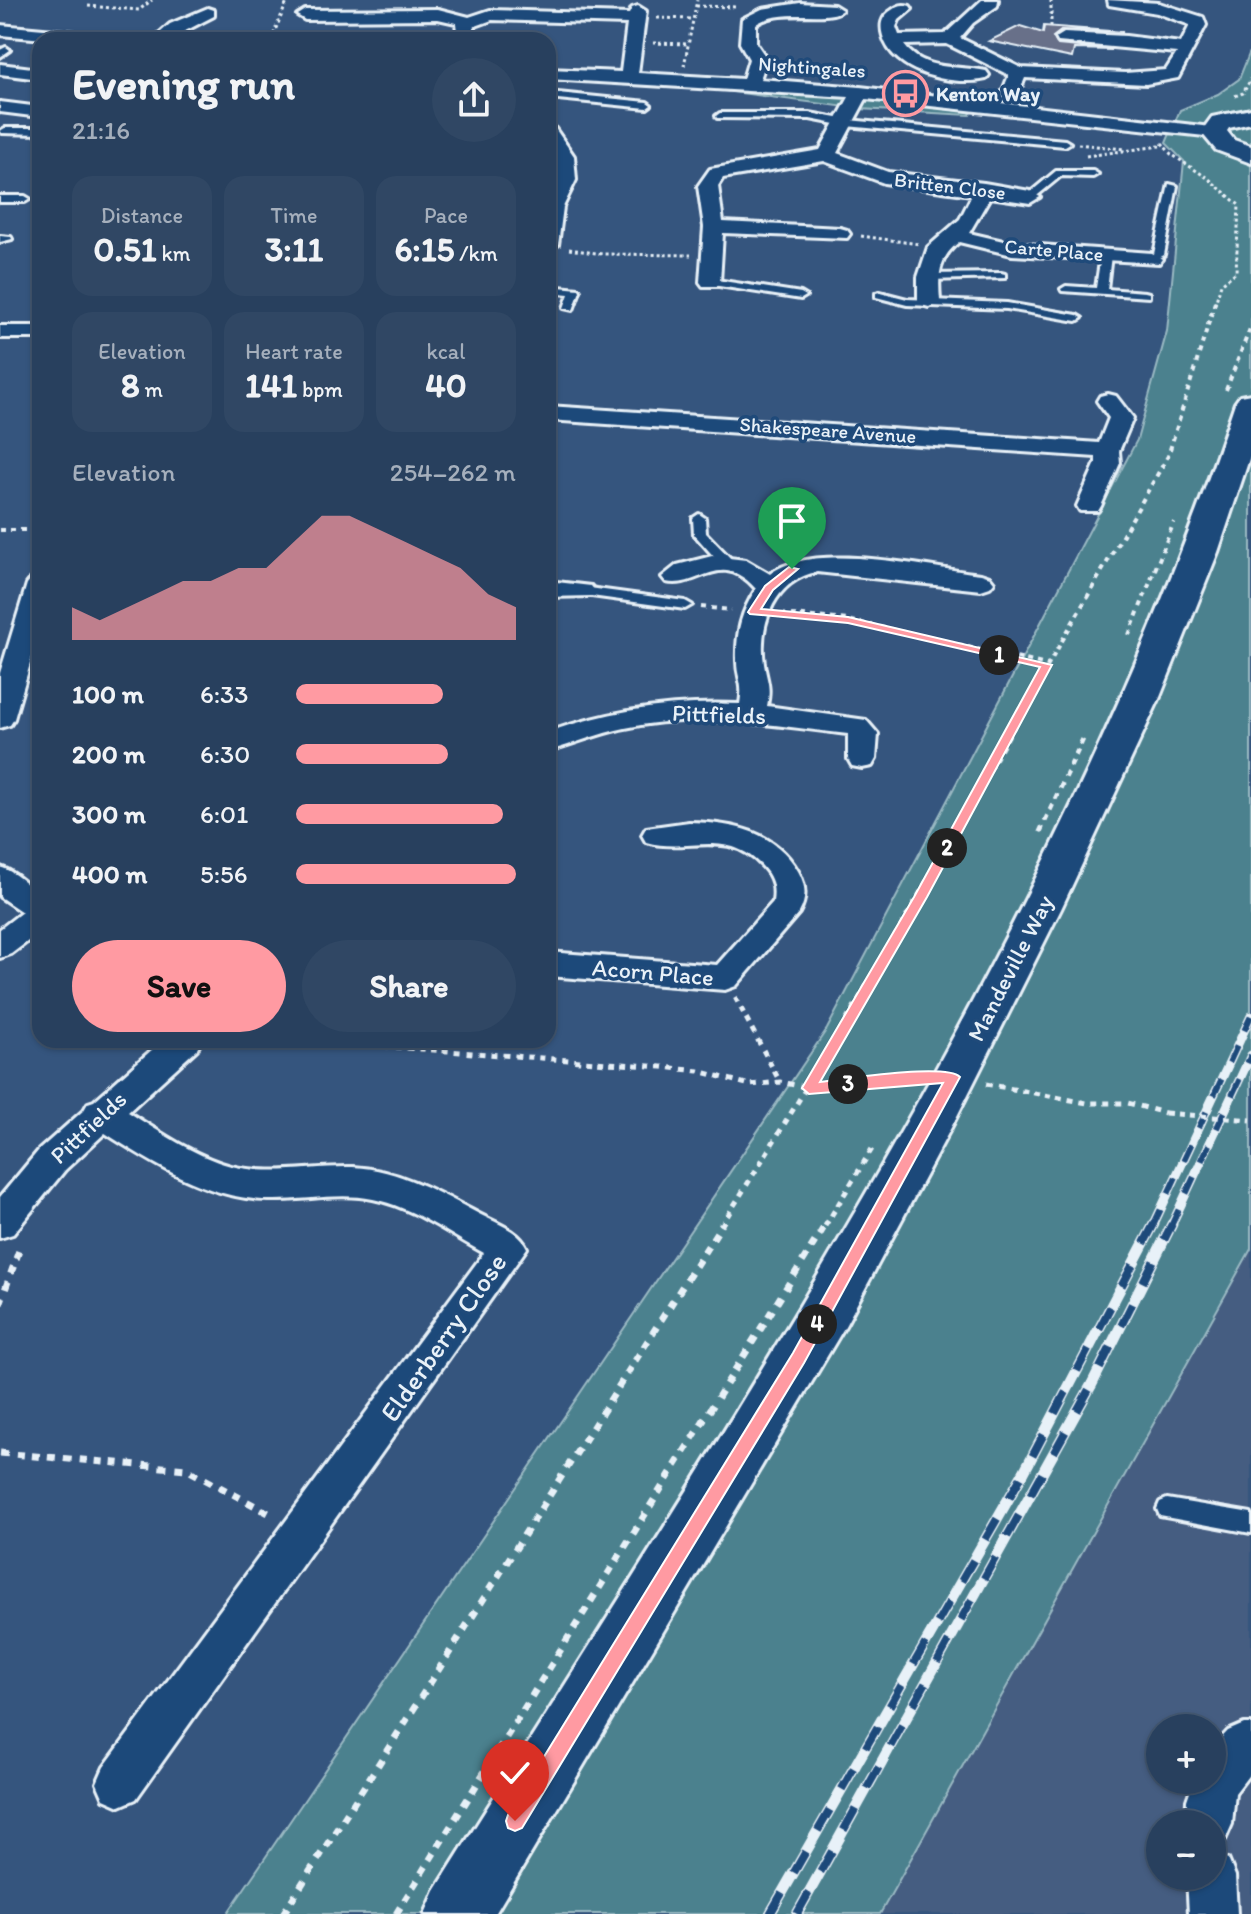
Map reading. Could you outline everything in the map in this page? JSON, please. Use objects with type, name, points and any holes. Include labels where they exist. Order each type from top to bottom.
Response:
[{"type":"main road","points":[[1251,116],[1221,122],[1214,132],[1225,145],[1251,155]]},
{"type":"main road","name":"Mandeville Way","points":[[458,1914],[798,1358],[927,1076],[1069,854],[1133,717],[1204,544],[1237,401]]},
{"type":"street","points":[[950,39],[967,20],[989,6],[990,0]]},
{"type":"street","points":[[891,40],[950,39],[1018,73],[1142,80],[1165,78],[1173,73],[1198,25],[1192,16],[1115,2]]},
{"type":"street","points":[[750,84],[758,59],[748,43],[751,8],[834,10]]},
{"type":"street","points":[[904,9],[892,17],[888,27],[897,50],[916,65],[958,78],[980,75]]},
{"type":"street","points":[[305,15],[438,14],[467,21],[490,15],[636,15],[631,43],[635,58],[629,76]]},
{"type":"street","points":[[170,32],[176,27],[203,21]]},
{"type":"street","points":[[465,32],[464,24],[467,21]]},
{"type":"street","points":[[0,30],[32,33]]},
{"type":"street","points":[[1064,38],[1126,41],[1185,49]]},
{"type":"street","points":[[0,69],[32,73]]},
{"type":"street","points":[[1005,107],[1018,73]]},
{"type":"street","name":"Nightingales","points":[[556,74],[629,76],[860,92],[1214,132]]},
{"type":"street","points":[[710,282],[714,227],[708,186],[717,173],[826,155],[846,123],[860,92]]},
{"type":"street","points":[[0,107],[32,111]]},
{"type":"street","points":[[556,143],[565,156],[566,180],[556,198]]},
{"type":"street","name":"Britten Close","points":[[826,155],[884,177],[1030,197]]},
{"type":"street","points":[[929,301],[928,277],[938,247],[958,236],[975,213],[984,189]]},
{"type":"street","points":[[714,227],[840,234]]},
{"type":"street","name":"Carte Place","points":[[958,236],[1012,249],[1152,259]]},
{"type":"street","points":[[0,332],[32,332]]},
{"type":"street","points":[[1089,506],[1108,463],[1107,451],[1121,418],[1108,401]]},
{"type":"street","name":"Shakespeare Avenue","points":[[556,414],[1107,451]]},
{"type":"street","points":[[675,577],[692,566],[712,562],[761,576],[769,588]]},
{"type":"street","points":[[752,713],[757,685],[750,663],[754,612],[769,588],[792,569],[817,564],[981,582]]},
{"type":"street","points":[[556,589],[582,591]]},
{"type":"street","points":[[0,719],[32,611]]},
{"type":"street","name":"Pittfields","points":[[556,738],[601,723],[665,711],[698,709],[856,726],[864,734],[862,759]]},
{"type":"street","name":"Acorn Place","points":[[556,965],[725,978],[788,905],[791,892],[789,879],[773,857],[756,844],[729,835],[689,832],[657,835]]},
{"type":"street","points":[[0,878],[32,906]]},
{"type":"street","points":[[0,946],[32,919]]},
{"type":"street","name":"Pittfields","points":[[11,1233],[52,1160],[100,1113],[176,1048]]},
{"type":"street","name":"Elderberry Close","points":[[100,1113],[214,1175],[250,1184],[355,1180],[389,1188],[509,1248],[120,1783]]},
{"type":"street","points":[[1208,1810],[1220,1770],[1244,1747],[1251,1747]]},
{"type":"street","points":[[1212,1890],[1213,1914]]},
{"type":"lane","points":[[556,96],[647,105]]},
{"type":"lane","points":[[720,116],[810,116],[846,123],[1065,143]]},
{"type":"lane","points":[[5,131],[32,131]]},
{"type":"lane","points":[[1030,197],[1059,173],[1093,174]]},
{"type":"lane","points":[[1152,259],[1159,255],[1163,243],[1172,186]]},
{"type":"lane","points":[[0,199],[25,199]]},
{"type":"lane","points":[[1101,292],[1106,255]]},
{"type":"lane","points":[[928,277],[1001,276]]},
{"type":"lane","points":[[710,282],[801,296]]},
{"type":"lane","points":[[1066,289],[1145,295]]},
{"type":"lane","points":[[556,290],[575,291],[569,308]]},
{"type":"lane","points":[[880,295],[907,302],[1007,306],[1077,318]]},
{"type":"lane","points":[[699,518],[700,534],[729,565]]},
{"type":"lane","points":[[582,591],[685,605]]},
{"type":"lane","points":[[1167,1509],[1251,1523]]},
{"type":"path","points":[[88,6],[139,10],[152,0]]},
{"type":"path","points":[[274,32],[288,0]]},
{"type":"path","points":[[682,80],[697,0]]},
{"type":"path","points":[[696,6],[751,8]]},
{"type":"path","points":[[636,15],[692,19]]},
{"type":"path","points":[[631,43],[688,44]]},
{"type":"path","points":[[283,1914],[809,1088],[1168,456],[1221,284],[1236,272],[1239,205],[1164,146],[1158,139],[1160,132]]},
{"type":"path","points":[[1065,143],[1133,150]]},
{"type":"path","points":[[1059,173],[1065,158],[1164,146]]},
{"type":"path","points":[[840,234],[938,247]]},
{"type":"path","points":[[556,246],[602,254],[713,255]]},
{"type":"path","points":[[1237,401],[1251,326]]},
{"type":"path","points":[[1125,645],[1177,515]]},
{"type":"path","points":[[0,530],[32,530]]},
{"type":"path","points":[[685,605],[848,620],[1047,665]]},
{"type":"path","points":[[1034,844],[1087,731]]},
{"type":"path","points":[[725,978],[780,1082]]},
{"type":"path","points":[[407,1048],[662,1067],[699,1071],[750,1085],[780,1082],[809,1088],[927,1076],[1087,1103],[1128,1103],[1165,1113],[1251,1120]]},
{"type":"path","points":[[396,1914],[883,1132]]},
{"type":"path","points":[[0,1304],[11,1233]]},
{"type":"path","points":[[0,1453],[186,1469],[302,1532]]},
{"type":"shaded area","points":[[1251,1249],[1251,1914],[880,1914],[1098,1520]]},
{"type":"green space","points":[[1251,49],[1251,1249],[880,1914],[227,1914],[827,1029],[1137,440],[1167,331],[1184,161],[1166,143],[1180,110],[1218,94],[1239,79]]},
{"type":"green space","points":[[657,82],[841,95],[849,101],[846,107]]},
{"type":"green space","points":[[874,99],[973,108],[970,115],[860,109],[864,103]]},
{"type":"building","points":[[1020,26],[1043,33],[1044,26],[1123,32],[1062,30],[1053,37],[1058,45],[1112,50],[1074,49],[1072,58],[989,41]]},
{"type":"railway","points":[[1153,1225],[1251,1016]]},
{"type":"railway","points":[[1171,1226],[1251,1055]]},
{"type":"railway","points":[[770,1914],[1024,1472],[1153,1225]]},
{"type":"railway","points":[[797,1914],[1092,1384],[1171,1226]]},
{"type":"place","name":"Kenton Way","points":[[905,94]]},
{"type":"route","points":[[515,1821],[798,1358],[953,1077],[809,1088],[920,897],[1047,665],[848,620],[754,612],[769,588],[792,569]]}]
